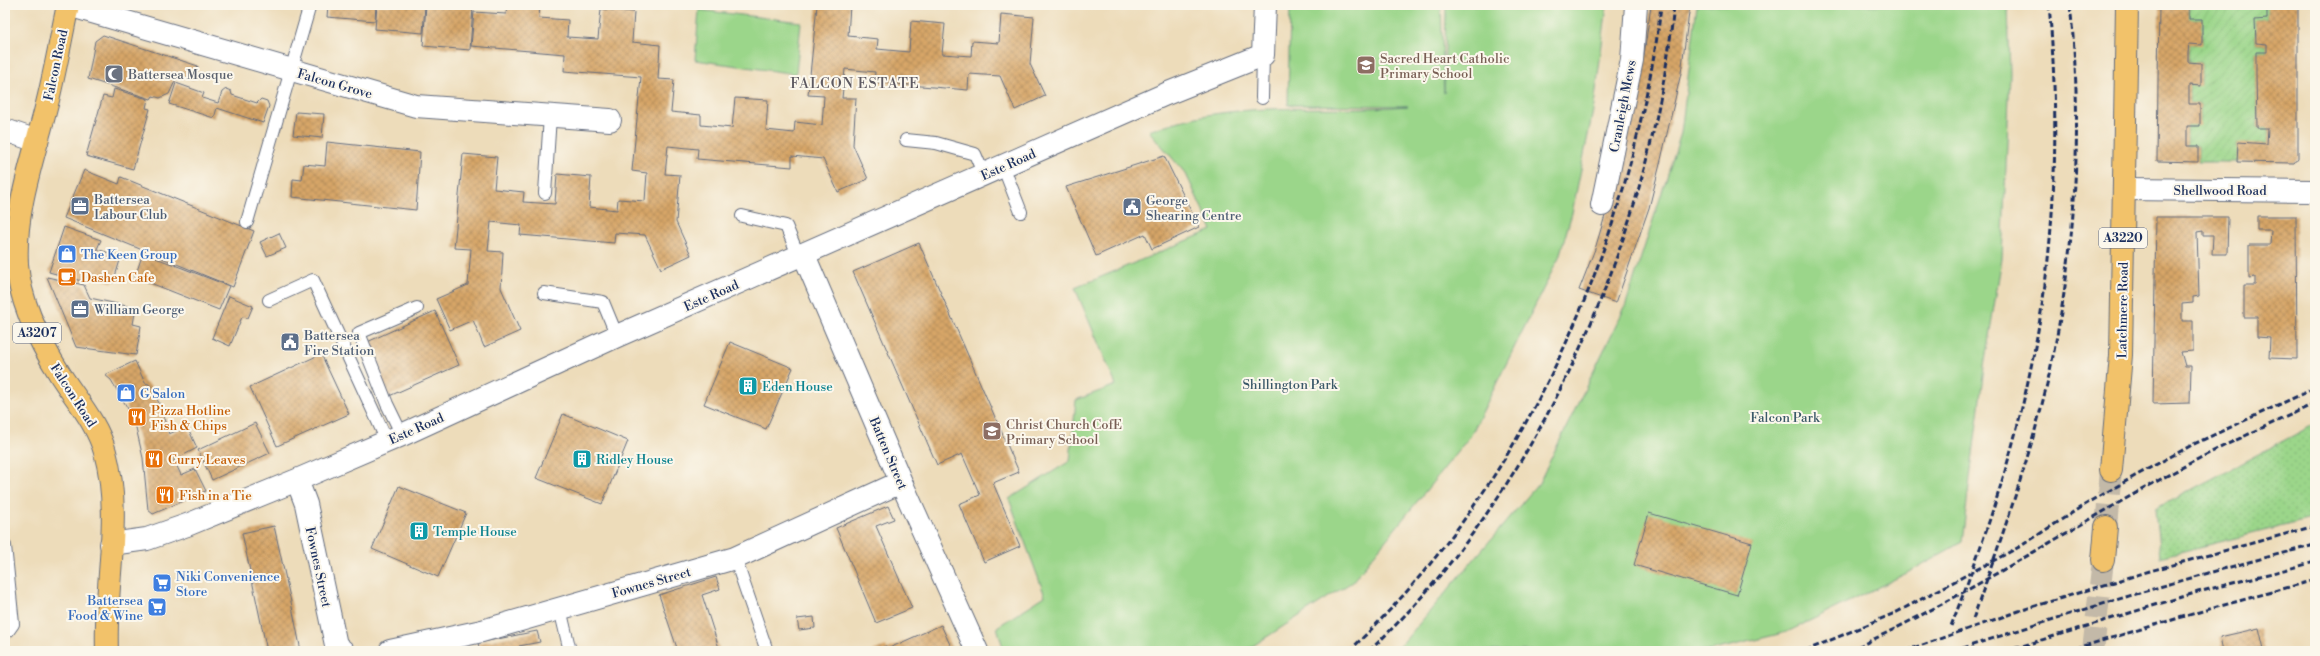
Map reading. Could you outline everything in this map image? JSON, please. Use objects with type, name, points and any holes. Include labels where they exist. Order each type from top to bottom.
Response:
[{"type":"main road","name":"Falcon Road","points":[[68,5],[19,214],[17,244],[20,284],[27,309],[37,333],[61,376],[97,431],[105,451],[113,501],[107,651]]},
{"type":"main road","name":"Latchmere Road","points":[[2111,470],[2121,355],[2128,5]]},
{"type":"main road","points":[[2103,560],[2106,527]]},
{"type":"street","name":"Falcon Grove","points":[[68,5],[416,106],[610,120]]},
{"type":"street","points":[[1263,55],[1265,5]]},
{"type":"street","name":"Cranleigh Mews","points":[[1602,205],[1632,60],[1636,5]]},
{"type":"street","name":"Este Road","points":[[111,544],[147,539],[187,525],[297,480],[394,438],[617,336],[993,170],[1166,94],[1263,55]]},
{"type":"street","points":[[5,130],[37,141]]},
{"type":"street","name":"Shellwood Road","points":[[2124,189],[2315,191]]},
{"type":"street","name":"Batten Street","points":[[801,256],[977,651]]},
{"type":"street","name":"Fownes Street","points":[[297,480],[304,499],[336,645],[344,651]]},
{"type":"street","name":"Fownes Street","points":[[390,651],[482,631],[735,558],[901,482]]},
{"type":"lane","points":[[247,222],[310,5]]},
{"type":"lane","points":[[1262,98],[1263,55]]},
{"type":"lane","points":[[545,193],[550,116]]},
{"type":"lane","points":[[906,140],[936,142],[975,154],[993,170],[1021,212]]},
{"type":"lane","points":[[742,216],[786,226],[801,256]]},
{"type":"lane","points":[[270,300],[313,280],[394,438]]},
{"type":"lane","points":[[544,294],[602,302],[617,336]]},
{"type":"lane","points":[[394,438],[387,404],[359,333],[417,308]]},
{"type":"lane","points":[[5,546],[12,624],[8,631],[5,632]]},
{"type":"lane","points":[[735,558],[767,651]]},
{"type":"lane","points":[[560,609],[570,651]]},
{"type":"green space","name":"Shillington Park","points":[[1290,5],[1441,5],[1444,93],[1446,5],[1607,5],[1594,106],[1572,213],[1559,257],[1471,435],[1352,582],[1245,651],[1004,651],[997,627],[1045,596],[1009,499],[1070,461],[1076,400],[1116,385],[1075,288],[1212,230],[1186,174],[1149,131],[1181,121],[1213,114],[1245,110],[1408,106],[1288,105]]},
{"type":"green space","name":"Falcon Park","points":[[1697,5],[2008,5],[2010,74],[2002,258],[1984,367],[1962,542],[1907,573],[1787,632],[1710,651],[1396,651],[1539,483],[1625,307],[1681,133]]},
{"type":"green space","points":[[2190,5],[2267,5],[2267,19],[2255,20],[2256,43],[2267,44],[2267,52],[2256,52],[2257,128],[2268,128],[2267,144],[2238,143],[2237,162],[2198,162],[2198,146],[2187,146],[2187,126],[2200,125],[2200,104],[2189,104],[2189,85],[2201,85],[2201,63],[2188,62],[2189,44],[2202,44],[2202,19],[2189,19]]},
{"type":"green space","points":[[699,10],[801,22],[796,74],[695,60]]},
{"type":"green space","points":[[2315,424],[2315,518],[2160,557],[2155,509]]},
{"type":"building","points":[[328,5],[376,5],[375,21],[327,17]]},
{"type":"building","points":[[377,5],[425,5],[423,33],[375,29]]},
{"type":"building","points":[[426,5],[473,7],[470,50],[423,46]]},
{"type":"building","points":[[507,5],[540,5],[539,18],[568,20],[567,37],[598,39],[601,9],[634,12],[632,42],[660,45],[658,79],[674,80],[671,112],[701,115],[701,125],[732,128],[735,98],[768,100],[766,130],[794,133],[795,122],[822,125],[824,96],[808,95],[817,5],[850,5],[848,36],[878,39],[877,49],[909,52],[911,21],[945,24],[942,54],[971,56],[972,41],[999,43],[1001,14],[1034,17],[1030,64],[1045,96],[1015,110],[1000,76],[969,74],[968,90],[874,82],[875,72],[845,69],[842,98],[856,98],[853,145],[868,179],[838,192],[823,159],[792,156],[792,167],[697,159],[698,149],[668,146],[665,174],[680,175],[676,222],[691,255],[661,269],[645,235],[615,233],[614,243],[520,235],[521,225],[491,222],[488,251],[503,252],[501,288],[520,331],[484,347],[473,320],[450,330],[436,299],[468,285],[471,249],[454,248],[463,154],[497,157],[494,189],[524,192],[523,202],[555,204],[557,174],[591,177],[589,207],[617,210],[618,199],[645,201],[647,173],[632,171],[641,77],[564,71],[565,54],[471,46],[474,12],[506,14]]},
{"type":"building","points":[[1651,5],[1690,5],[1681,73],[1660,164],[1649,208],[1616,303],[1579,290],[1595,249],[1620,166],[1644,55]]},
{"type":"building","points":[[2159,5],[2189,5],[2189,19],[2202,19],[2202,45],[2189,44],[2188,52],[2188,62],[2201,63],[2201,86],[2189,85],[2189,104],[2200,104],[2200,126],[2187,126],[2187,146],[2198,146],[2198,162],[2157,161]]},
{"type":"building","points":[[2267,5],[2298,5],[2298,158],[2294,163],[2237,162],[2238,142],[2267,144],[2268,128],[2257,128],[2256,52],[2267,52],[2267,44],[2256,43],[2255,20],[2267,19]]},
{"type":"building","points":[[103,35],[198,66],[194,80],[178,75],[169,94],[160,98],[153,96],[151,99],[88,79],[95,41]]},
{"type":"building","points":[[176,83],[204,93],[202,98],[218,103],[222,92],[226,89],[231,91],[232,95],[257,103],[261,99],[267,101],[269,106],[263,123],[217,108],[214,118],[169,104]]},
{"type":"building","points":[[114,89],[148,99],[146,108],[150,109],[133,169],[86,156],[103,96],[112,98]]},
{"type":"building","points":[[296,112],[324,114],[322,138],[293,135]]},
{"type":"building","points":[[327,142],[420,152],[416,210],[292,197],[293,179],[302,180],[304,164],[325,166]]},
{"type":"building","name":"George Shearing Centre","points":[[1164,156],[1199,227],[1152,249],[1145,234],[1096,256],[1066,187]]},
{"type":"building","points":[[84,170],[119,184],[121,177],[254,231],[233,287],[64,218]]},
{"type":"building","points":[[2257,216],[2296,216],[2297,359],[2269,358],[2270,338],[2257,337],[2257,317],[2244,317],[2244,285],[2255,285],[2255,277],[2249,278],[2249,245],[2270,245],[2271,230],[2257,230]]},
{"type":"building","points":[[2156,217],[2228,217],[2227,254],[2212,254],[2213,235],[2203,235],[2203,231],[2197,232],[2199,296],[2193,297],[2193,303],[2182,304],[2182,321],[2193,321],[2193,351],[2181,352],[2185,366],[2191,366],[2190,403],[2153,404]]},
{"type":"building","points":[[64,227],[101,240],[97,249],[121,257],[113,283],[88,274],[85,282],[49,272]]},
{"type":"building","points":[[279,233],[286,248],[267,256],[260,242]]},
{"type":"building","points":[[919,243],[1019,472],[993,483],[1020,546],[984,562],[959,504],[980,495],[962,454],[937,465],[853,272]]},
{"type":"building","points":[[143,253],[229,286],[219,310],[135,277]]},
{"type":"building","points":[[47,277],[84,285],[90,298],[136,308],[133,324],[141,326],[136,355],[76,347]]},
{"type":"building","points":[[229,296],[253,306],[248,318],[242,317],[230,346],[212,338]]},
{"type":"building","points":[[435,311],[459,365],[387,397],[363,344]]},
{"type":"building","name":"Eden House","points":[[730,342],[793,368],[766,429],[704,404]]},
{"type":"building","points":[[321,354],[349,414],[277,446],[250,387]]},
{"type":"building","points":[[135,361],[145,383],[149,384],[159,403],[169,434],[187,426],[197,448],[174,460],[181,475],[195,469],[206,491],[153,514],[148,510],[143,458],[134,419],[111,380],[105,375]]},
{"type":"building","name":"Ridley House","points":[[563,414],[628,441],[602,504],[536,478]]},
{"type":"building","points":[[255,423],[270,453],[212,480],[198,450]]},
{"type":"building","name":"Temple House","points":[[399,486],[466,513],[438,577],[372,549]]},
{"type":"building","points":[[888,506],[894,519],[876,526],[912,608],[876,623],[836,528]]},
{"type":"building","points":[[1649,513],[1752,543],[1737,595],[1634,565]]},
{"type":"building","points":[[274,526],[301,651],[267,651],[242,533]]},
{"type":"building","points":[[716,577],[720,589],[702,595],[720,651],[678,651],[659,595]]},
{"type":"building","points":[[814,617],[815,628],[799,630],[797,619]]},
{"type":"building","points":[[941,625],[953,651],[872,651],[886,646],[887,649]]},
{"type":"building","points":[[2259,628],[2264,649],[2223,651],[2220,637]]},
{"type":"building","points":[[537,631],[540,642],[519,646],[521,651],[480,651],[478,643]]},
{"type":"tunnel","points":[[2106,527],[2111,470]]},
{"type":"tunnel","points":[[2093,651],[2103,560]]},
{"type":"railway","points":[[1349,651],[1402,597],[1450,538],[1494,476],[1532,411],[1566,343],[1595,273],[1619,201],[1646,97],[1655,52],[1661,5]]},
{"type":"railway","points":[[1369,651],[1430,587],[1485,516],[1534,438],[1577,355],[1613,268],[1641,180],[1662,92],[1674,5]]},
{"type":"railway","points":[[1951,626],[1986,531],[2016,433],[2031,367],[2039,322],[2046,277],[2054,187],[2054,96],[2049,5]]},
{"type":"railway","points":[[1973,619],[2013,503],[2031,444],[2047,384],[2057,338],[2070,243],[2076,148],[2074,52],[2070,5]]},
{"type":"railway","points":[[1805,651],[1897,612],[2021,546],[2081,507],[2192,445],[2315,388]]},
{"type":"railway","points":[[1849,651],[1982,582],[2112,506],[2200,458],[2315,403]]},
{"type":"railway","points":[[1905,651],[2019,611],[2150,571],[2315,526]]},
{"type":"railway","points":[[1954,651],[2134,595],[2315,545]]},
{"type":"railway","points":[[2006,651],[2198,592],[2315,562]]},
{"type":"railway","points":[[2067,651],[2315,580]]},
{"type":"place","name":"Sacred Heart Catholic Primary School","points":[[1366,65]]},
{"type":"place","name":"Battersea Mosque","points":[[114,74]]},
{"type":"place","name":"Battersea Labour Club","points":[[80,206]]},
{"type":"place","name":"George Shearing Centre","points":[[1132,207]]},
{"type":"place","name":"The Keen Group","points":[[67,254]]},
{"type":"place","name":"Dashen Cafe","points":[[67,277]]},
{"type":"place","name":"William George","points":[[80,309]]},
{"type":"place","name":"Battersea Fire Station","points":[[290,342]]},
{"type":"place","name":"Eden House","points":[[748,386]]},
{"type":"place","name":"G Salon","points":[[126,393]]},
{"type":"place","name":"Pizza Hotline Fish & Chips","points":[[137,417]]},
{"type":"place","name":"Christ Church CofE Primary School","points":[[992,431]]},
{"type":"place","name":"Curry Leaves","points":[[154,459]]},
{"type":"place","name":"Ridley House","points":[[582,459]]},
{"type":"place","name":"Fish in a Tie","points":[[165,495]]},
{"type":"place","name":"Temple House","points":[[419,531]]},
{"type":"place","name":"Niki Convenience Store","points":[[162,583]]},
{"type":"place","name":"Battersea Food & Wine","points":[[157,607]]},
{"type":"district","name":"FALCON ESTATE","points":[[855,83]]}]
